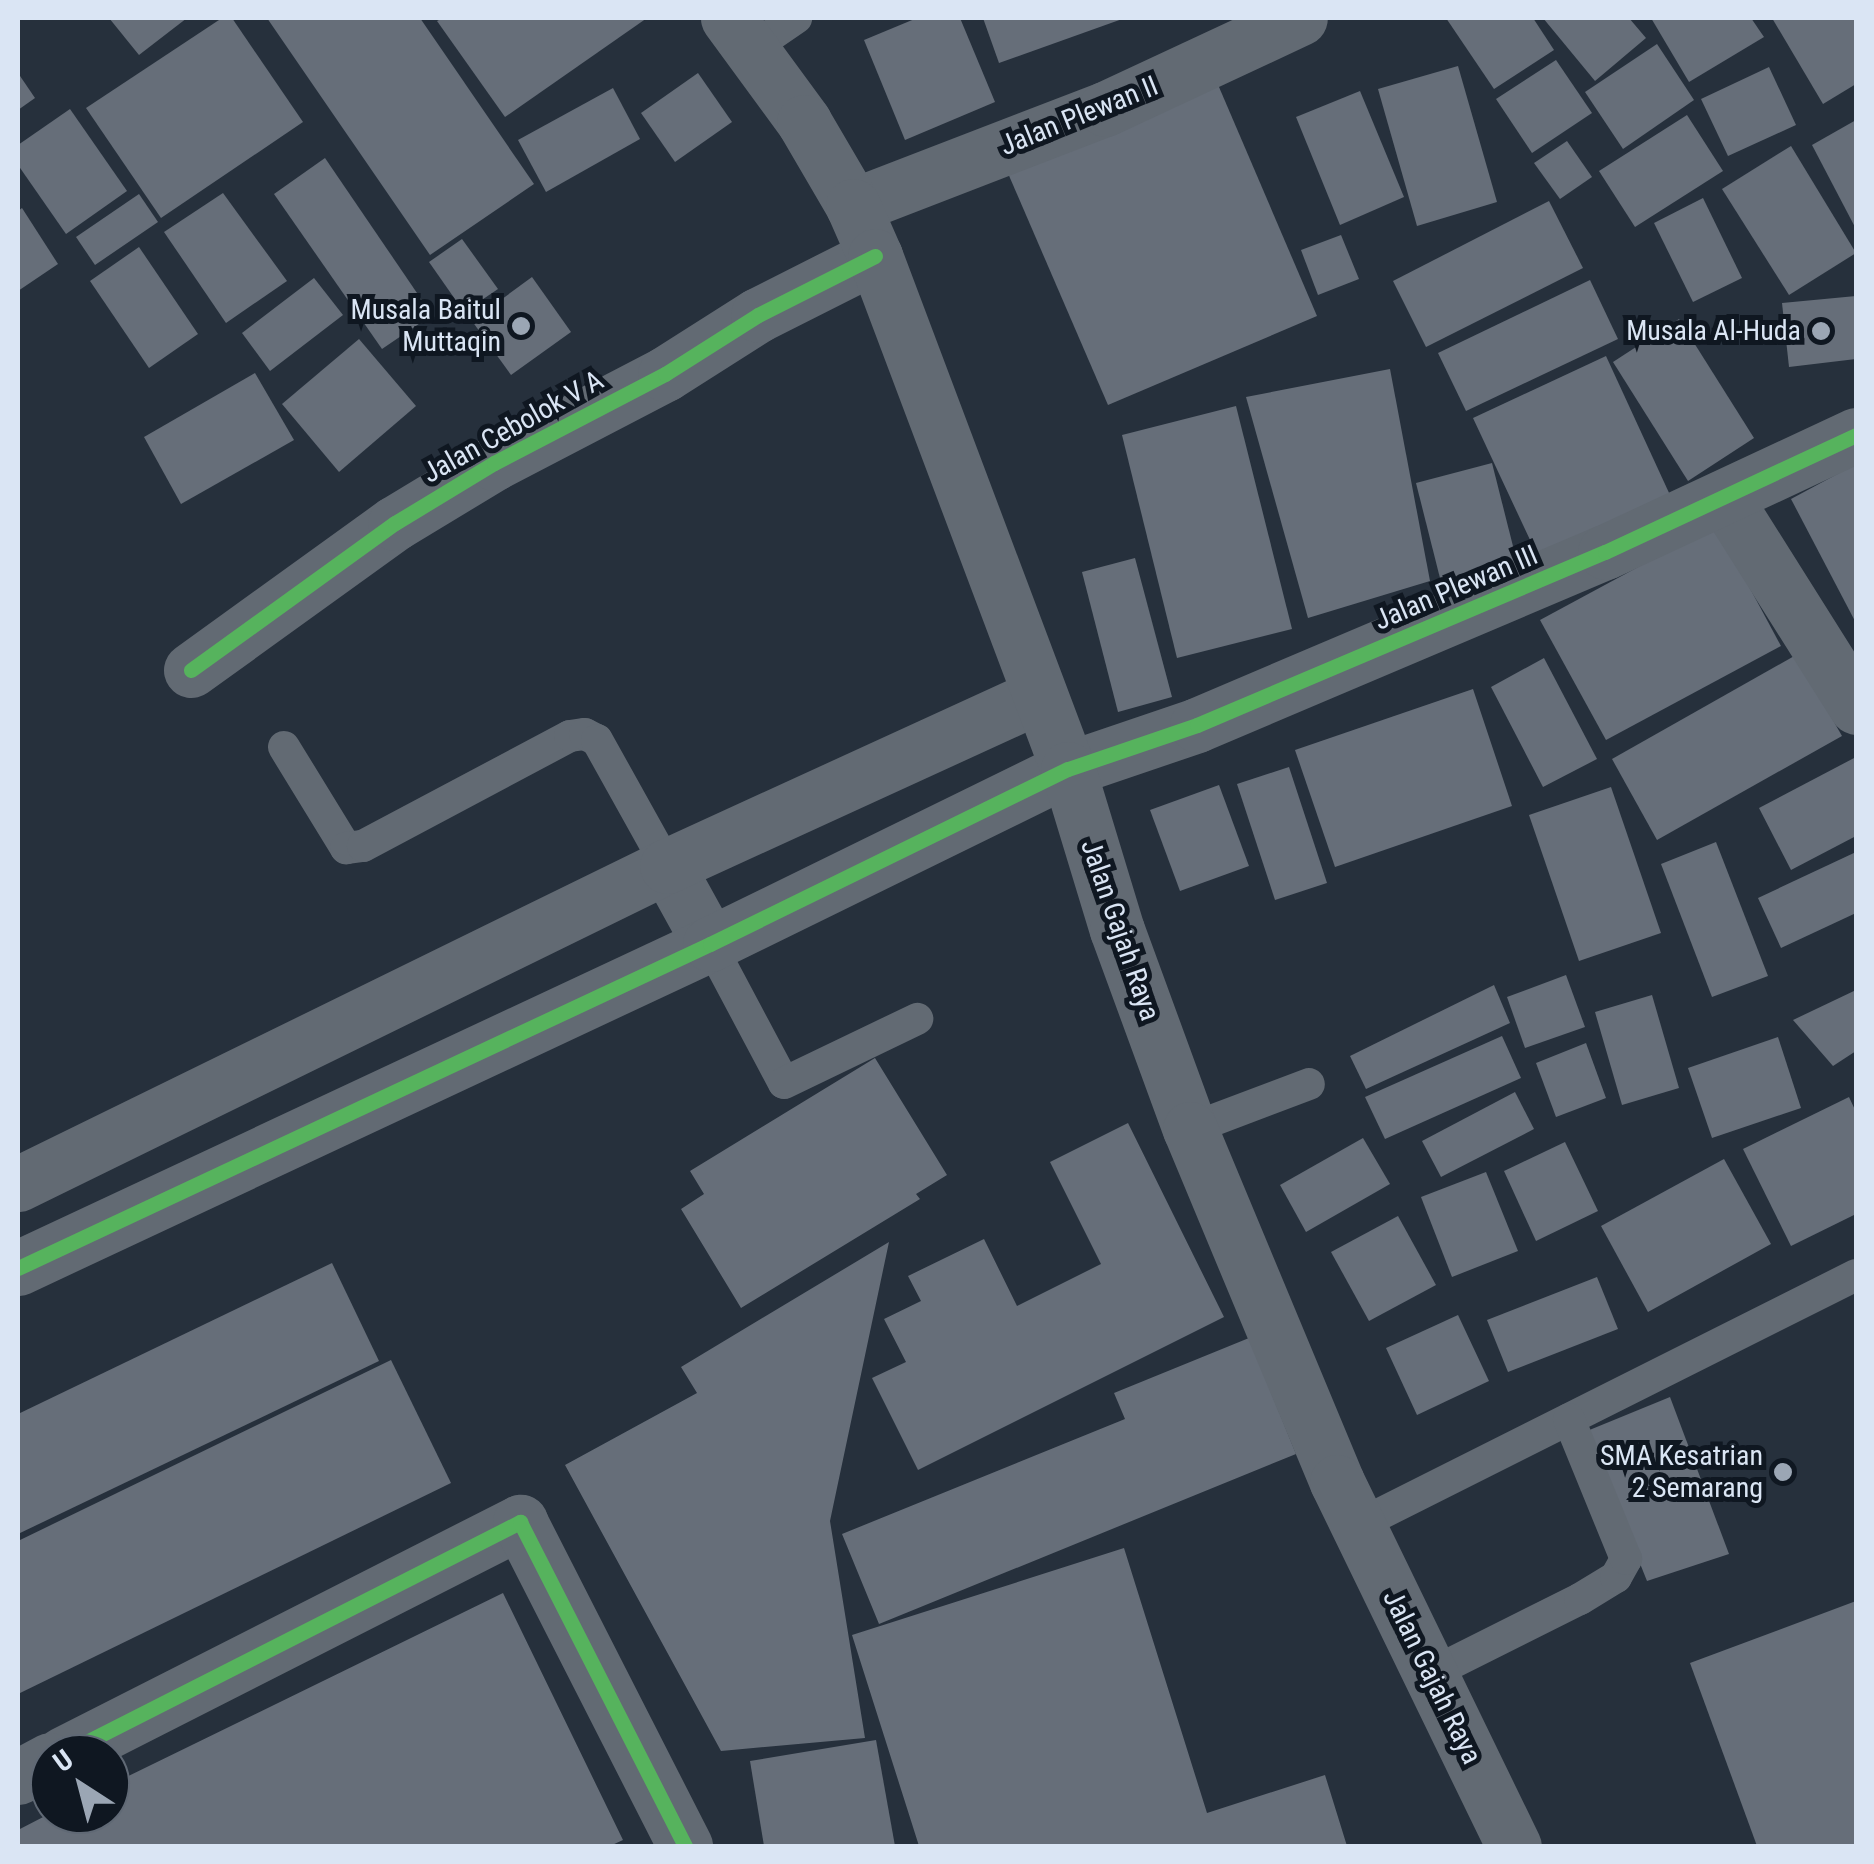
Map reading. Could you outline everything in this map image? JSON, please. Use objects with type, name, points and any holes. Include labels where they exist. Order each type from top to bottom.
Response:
[{"type":"street","name":"Jalan Plewan II","points":[[853,206],[1105,109],[1300,18]]},
{"type":"street","name":"Jalan Gajah Raya","points":[[740,33],[804,122],[853,206],[876,256],[1068,769],[1117,930],[1190,1129],[1358,1525],[1514,1846]]},
{"type":"street","name":"Jalan Cebolok V A","points":[[191,670],[412,512],[608,401],[665,374],[758,315],[876,256]]},
{"type":"street","name":"Jalan Plewan III","points":[[18,1268],[710,944],[1068,769],[1197,725],[1724,498],[1856,435]]},
{"type":"street","points":[[1724,498],[1856,707]]},
{"type":"street","points":[[18,1184],[667,866],[1040,696]]},
{"type":"street","points":[[667,866],[710,944]]},
{"type":"street","points":[[101,1734],[520,1522],[685,1846]]},
{"type":"lane","points":[[740,33],[796,18]]},
{"type":"lane","points":[[284,747],[346,848],[362,846],[570,736],[584,734],[597,740],[667,866]]},
{"type":"lane","points":[[710,944],[784,1082],[917,1019]]},
{"type":"lane","points":[[1190,1129],[1309,1084]]},
{"type":"lane","points":[[1358,1525],[1856,1275]]},
{"type":"lane","points":[[1430,1674],[1580,1599],[1616,1577],[1626,1559],[1569,1420]]},
{"type":"building","points":[[109,18],[187,18],[139,55]]},
{"type":"building","points":[[222,18],[232,18],[303,122],[161,218],[86,108]]},
{"type":"building","points":[[267,18],[420,18],[534,184],[430,255]]},
{"type":"building","points":[[647,18],[505,117],[437,21]]},
{"type":"building","points":[[917,18],[960,18],[995,102],[905,140],[864,40]]},
{"type":"building","points":[[983,18],[1125,18],[999,63]]},
{"type":"building","points":[[1446,18],[1533,18],[1554,50],[1494,89]]},
{"type":"building","points":[[1543,18],[1629,18],[1646,38],[1595,81]]},
{"type":"building","points":[[1651,18],[1751,18],[1764,37],[1689,82]]},
{"type":"building","points":[[1772,18],[1856,18],[1856,84],[1823,104]]},
{"type":"building","points":[[1657,44],[1694,100],[1623,149],[1585,92]]},
{"type":"building","points":[[1556,60],[1592,113],[1532,153],[1496,99]]},
{"type":"building","points":[[1458,66],[1497,202],[1417,226],[1378,89]]},
{"type":"building","points":[[1769,67],[1796,125],[1728,156],[1701,99]]},
{"type":"building","points":[[18,73],[35,98],[18,110]]},
{"type":"building","points":[[698,73],[732,122],[675,162],[641,113]]},
{"type":"building","points":[[1213,73],[1317,316],[1108,405],[1004,164]]},
{"type":"building","points":[[613,88],[640,139],[546,192],[518,140]]},
{"type":"building","points":[[1360,91],[1404,197],[1340,225],[1296,117]]},
{"type":"building","points":[[70,109],[127,191],[66,234],[18,165],[18,145]]},
{"type":"building","points":[[1687,115],[1723,171],[1635,227],[1599,171]]},
{"type":"building","points":[[1856,120],[1856,229],[1812,145]]},
{"type":"building","points":[[1567,141],[1592,177],[1560,199],[1534,163]]},
{"type":"building","points":[[1791,146],[1856,253],[1789,295],[1722,189]]},
{"type":"building","points":[[325,158],[432,315],[382,349],[274,194]]},
{"type":"building","points":[[223,193],[287,281],[226,323],[164,232]]},
{"type":"building","points":[[139,194],[158,222],[95,265],[76,237]]},
{"type":"building","points":[[1703,198],[1742,278],[1693,302],[1654,223]]},
{"type":"building","points":[[1549,201],[1583,268],[1426,347],[1393,281]]},
{"type":"building","points":[[22,208],[58,264],[18,291],[18,211]]},
{"type":"building","points":[[1341,235],[1359,279],[1318,295],[1301,250]]},
{"type":"building","points":[[462,239],[498,289],[464,312],[429,262]]},
{"type":"building","points":[[139,247],[198,334],[149,368],[90,281]]},
{"type":"building","name":"Musala Baitul Muttaqin","points":[[532,277],[571,332],[511,375],[472,321]]},
{"type":"building","points":[[314,278],[343,315],[270,371],[242,333]]},
{"type":"building","points":[[1590,280],[1618,339],[1466,411],[1438,353]]},
{"type":"building","name":"Musala Al-Huda","points":[[1856,296],[1856,359],[1789,367],[1782,303]]},
{"type":"building","points":[[1679,319],[1754,438],[1688,481],[1613,362]]},
{"type":"building","points":[[359,339],[416,406],[339,472],[282,404]]},
{"type":"building","points":[[1606,356],[1670,495],[1538,557],[1473,418]]},
{"type":"building","points":[[1390,369],[1430,581],[1308,618],[1246,397]]},
{"type":"building","points":[[255,373],[294,440],[181,504],[144,437]]},
{"type":"building","points":[[1236,406],[1292,629],[1177,658],[1122,435]]},
{"type":"building","points":[[1492,463],[1518,566],[1442,586],[1416,483]]},
{"type":"building","points":[[1856,464],[1856,623],[1791,499]]},
{"type":"building","points":[[1716,525],[1781,646],[1606,740],[1540,620]]},
{"type":"building","points":[[1135,558],[1172,697],[1118,712],[1082,572]]},
{"type":"building","points":[[1796,655],[1842,736],[1657,840],[1612,759]]},
{"type":"building","points":[[1544,658],[1597,759],[1543,787],[1491,687]]},
{"type":"building","points":[[1473,689],[1512,806],[1335,867],[1295,750]]},
{"type":"building","points":[[1856,757],[1856,836],[1791,870],[1759,808]]},
{"type":"building","points":[[1289,767],[1327,883],[1275,900],[1237,784]]},
{"type":"building","points":[[1219,785],[1249,866],[1180,891],[1150,810]]},
{"type":"building","points":[[1611,787],[1661,933],[1579,961],[1529,815]]},
{"type":"building","points":[[1716,842],[1768,976],[1712,997],[1661,864]]},
{"type":"building","points":[[1856,852],[1856,913],[1781,948],[1758,898]]},
{"type":"building","points":[[1566,975],[1585,1027],[1525,1048],[1507,997]]},
{"type":"building","points":[[1494,985],[1510,1023],[1366,1089],[1350,1056]]},
{"type":"building","points":[[1856,990],[1856,1051],[1833,1066],[1793,1020]]},
{"type":"building","points":[[1652,995],[1679,1088],[1622,1105],[1595,1012]]},
{"type":"building","points":[[1502,1036],[1521,1078],[1385,1139],[1365,1097]]},
{"type":"building","points":[[1778,1037],[1801,1108],[1712,1138],[1688,1068]]},
{"type":"building","points":[[1586,1043],[1606,1098],[1556,1117],[1536,1063]]},
{"type":"building","points":[[875,1058],[947,1175],[916,1194],[920,1199],[741,1308],[681,1209],[704,1194],[690,1171]]},
{"type":"building","points":[[1515,1092],[1534,1129],[1441,1177],[1422,1141]]},
{"type":"building","points":[[1849,1097],[1856,1112],[1856,1214],[1791,1246],[1743,1149]]},
{"type":"building","points":[[1128,1123],[1224,1317],[918,1470],[872,1378],[906,1362],[884,1319],[921,1301],[908,1276],[984,1239],[1017,1306],[1101,1264],[1050,1162]]},
{"type":"building","points":[[1363,1138],[1390,1184],[1306,1232],[1280,1185]]},
{"type":"building","points":[[1565,1142],[1598,1211],[1536,1241],[1504,1171]]},
{"type":"building","points":[[1724,1159],[1771,1244],[1648,1312],[1601,1226]]},
{"type":"building","points":[[1486,1172],[1518,1251],[1452,1277],[1421,1197]]},
{"type":"building","points":[[1398,1216],[1436,1285],[1369,1321],[1331,1252]]},
{"type":"building","points":[[889,1242],[830,1521],[865,1738],[721,1751],[565,1465],[697,1393],[681,1367]]},
{"type":"building","points":[[332,1263],[379,1361],[18,1534],[18,1414]]},
{"type":"building","points":[[1597,1277],[1618,1329],[1508,1372],[1487,1320]]},
{"type":"building","points":[[1458,1315],[1489,1381],[1417,1415],[1386,1348]]},
{"type":"building","points":[[1249,1338],[1296,1454],[879,1624],[842,1534],[1125,1419],[1114,1393]]},
{"type":"building","points":[[391,1360],[451,1483],[18,1694],[18,1541]]},
{"type":"building","points":[[1670,1397],[1729,1554],[1647,1581],[1587,1431]]},
{"type":"building","points":[[1124,1548],[1207,1813],[1325,1775],[1347,1846],[919,1846],[852,1635]]},
{"type":"building","points":[[503,1593],[623,1840],[610,1846],[18,1846],[18,1830],[30,1824],[30,1834],[130,1834],[130,1775]]},
{"type":"building","points":[[1856,1601],[1856,1846],[1757,1846],[1690,1663]]},
{"type":"building","points":[[876,1740],[895,1846],[764,1846],[750,1761]]},
{"type":"cycle path","points":[[191,670],[395,523],[494,463],[665,374],[758,315],[875,256]]},
{"type":"cycle path","points":[[18,1268],[710,944],[1068,769],[1197,725],[1605,552],[1856,435]]},
{"type":"cycle path","points":[[102,1734],[520,1522],[685,1846]]},
{"type":"place","name":"Musala Baitul Muttaqin","points":[[521,326]]},
{"type":"place","name":"Musala Al-Huda","points":[[1821,331]]},
{"type":"place","name":"SMA Kesatrian 2 Semarang","points":[[1783,1472]]}]
